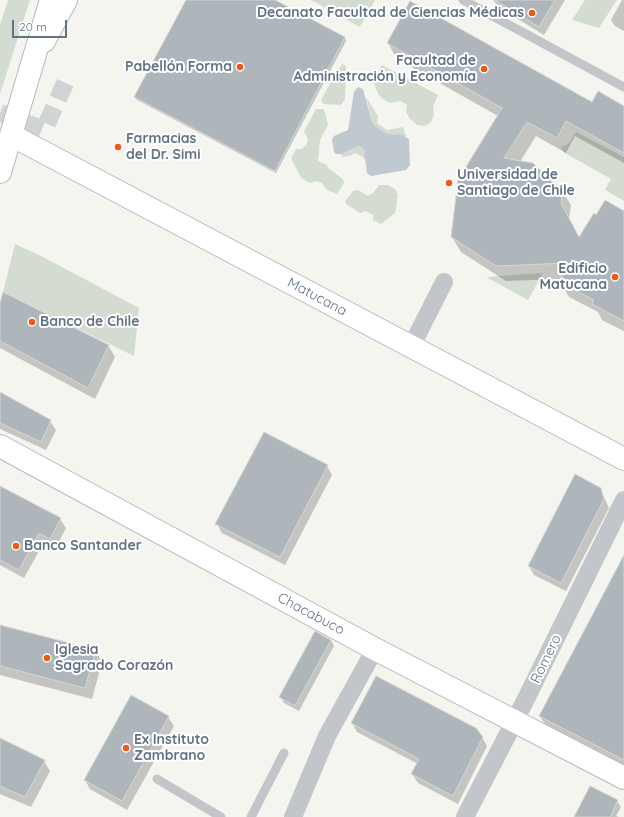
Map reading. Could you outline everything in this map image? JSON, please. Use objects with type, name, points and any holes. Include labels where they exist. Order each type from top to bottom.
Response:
[{"type":"main road","points":[[0,172],[51,0]]},
{"type":"main road","points":[[34,60],[66,0]]},
{"type":"main road","name":"Matucana","points":[[11,135],[624,459]]},
{"type":"main road","name":"Chacabuco","points":[[0,446],[375,649],[515,720],[624,778]]},
{"type":"street","points":[[411,346],[444,282]]},
{"type":"street","name":"Romero","points":[[465,817],[515,720],[624,500]]},
{"type":"street","points":[[293,817],[327,736],[375,649]]},
{"type":"lane","points":[[463,0],[624,87]]},
{"type":"lane","points":[[251,817],[284,753]]},
{"type":"lane","points":[[156,779],[221,817]]},
{"type":"shaded area","points":[[8,0],[30,0],[0,94],[0,25]]},
{"type":"shaded area","points":[[311,0],[375,0],[360,27]]},
{"type":"shaded area","points":[[585,0],[617,0],[599,28],[572,20]]},
{"type":"shaded area","points":[[342,64],[346,66],[345,99],[341,105],[324,104],[321,101],[323,96]]},
{"type":"shaded area","points":[[382,65],[438,95],[433,106],[434,115],[431,122],[425,126],[417,125],[410,119],[406,112],[407,105],[401,101],[389,103],[380,97],[373,82]]},
{"type":"shaded area","points":[[358,87],[363,89],[372,122],[375,126],[387,134],[403,135],[409,139],[410,165],[406,170],[371,176],[367,173],[364,149],[359,146],[341,154],[336,154],[334,152],[332,139],[334,136],[348,130],[354,92]]},
{"type":"shaded area","points":[[366,97],[378,116],[377,123],[387,130],[403,127],[406,136],[387,134],[375,126],[372,122]]},
{"type":"shaded area","points":[[316,109],[324,109],[328,125],[320,140],[318,161],[327,165],[328,168],[343,179],[344,183],[337,194],[327,190],[322,183],[317,181],[310,183],[301,178],[291,158],[296,149],[302,149],[306,145],[308,139],[304,131]]},
{"type":"shaded area","points":[[576,132],[624,157],[624,201],[605,190],[611,179],[563,152],[561,147],[568,144]]},
{"type":"shaded area","points":[[359,146],[364,149],[366,163],[363,157],[355,153],[350,156],[343,157],[341,154]]},
{"type":"shaded area","points":[[379,185],[388,185],[395,189],[398,195],[395,213],[381,224],[373,220],[373,215],[366,211],[360,213],[346,204],[345,201],[353,191],[358,190],[368,196],[373,193]]},
{"type":"shaded area","points":[[15,244],[41,256],[139,308],[134,356],[3,292]]},
{"type":"shaded area","points":[[543,273],[528,300],[486,277]]},
{"type":"building","name":"Pabellón Forma","points":[[186,0],[275,0],[345,37],[275,171],[134,97]]},
{"type":"building","name":"Decanato Facultad de Ciencias Médicas","points":[[495,0],[555,0],[539,27]]},
{"type":"building","points":[[410,1],[592,102],[598,91],[624,106],[624,153],[566,121],[557,138],[527,122],[504,158],[533,163],[550,180],[563,189],[561,203],[579,237],[594,213],[596,215],[605,200],[624,211],[624,321],[592,304],[594,300],[559,282],[568,263],[496,266],[451,237],[458,180],[502,108],[387,43]]},
{"type":"building","name":"Banco de Chile","points":[[3,292],[109,345],[88,388],[0,341],[0,303]]},
{"type":"building","points":[[0,392],[51,420],[41,442],[0,423]]},
{"type":"building","points":[[264,432],[328,465],[280,557],[215,524]]},
{"type":"building","points":[[575,474],[601,488],[604,499],[561,583],[528,566]]},
{"type":"building","points":[[0,486],[61,518],[50,539],[39,533],[19,570],[0,560]]},
{"type":"building","points":[[624,555],[624,760],[539,716]]},
{"type":"building","name":"Iglesia Sagrado Corazón","points":[[0,625],[96,650],[85,688],[0,666]]},
{"type":"building","points":[[315,631],[331,640],[295,706],[279,697]]},
{"type":"building","points":[[376,676],[476,728],[483,737],[453,796],[411,774],[419,759],[351,723]]},
{"type":"building","name":"Ex Instituto Zambrano","points":[[131,695],[169,716],[122,801],[84,780]]},
{"type":"building","points":[[0,738],[45,760],[25,797],[0,786]]},
{"type":"building","points":[[590,786],[618,800],[610,817],[574,817]]},
{"type":"tunnel","points":[[0,113],[44,130],[67,79]]},
{"type":"place","name":"Decanato Facultad de Ciencias Médicas","points":[[532,13]]},
{"type":"place","name":"Pabellón Forma","points":[[240,67]]},
{"type":"place","name":"Facultad de Administración y Economía","points":[[484,69]]},
{"type":"place","name":"Farmacias del Dr. Simi","points":[[118,147]]},
{"type":"place","name":"Universidad de Santiago de Chile","points":[[449,183]]},
{"type":"place","name":"Edificio Matucana","points":[[615,277]]},
{"type":"place","name":"Banco de Chile","points":[[32,322]]},
{"type":"place","name":"Banco Santander","points":[[16,546]]},
{"type":"place","name":"Iglesia Sagrado Corazón","points":[[47,658]]},
{"type":"place","name":"Ex Instituto Zambrano","points":[[126,748]]}]
